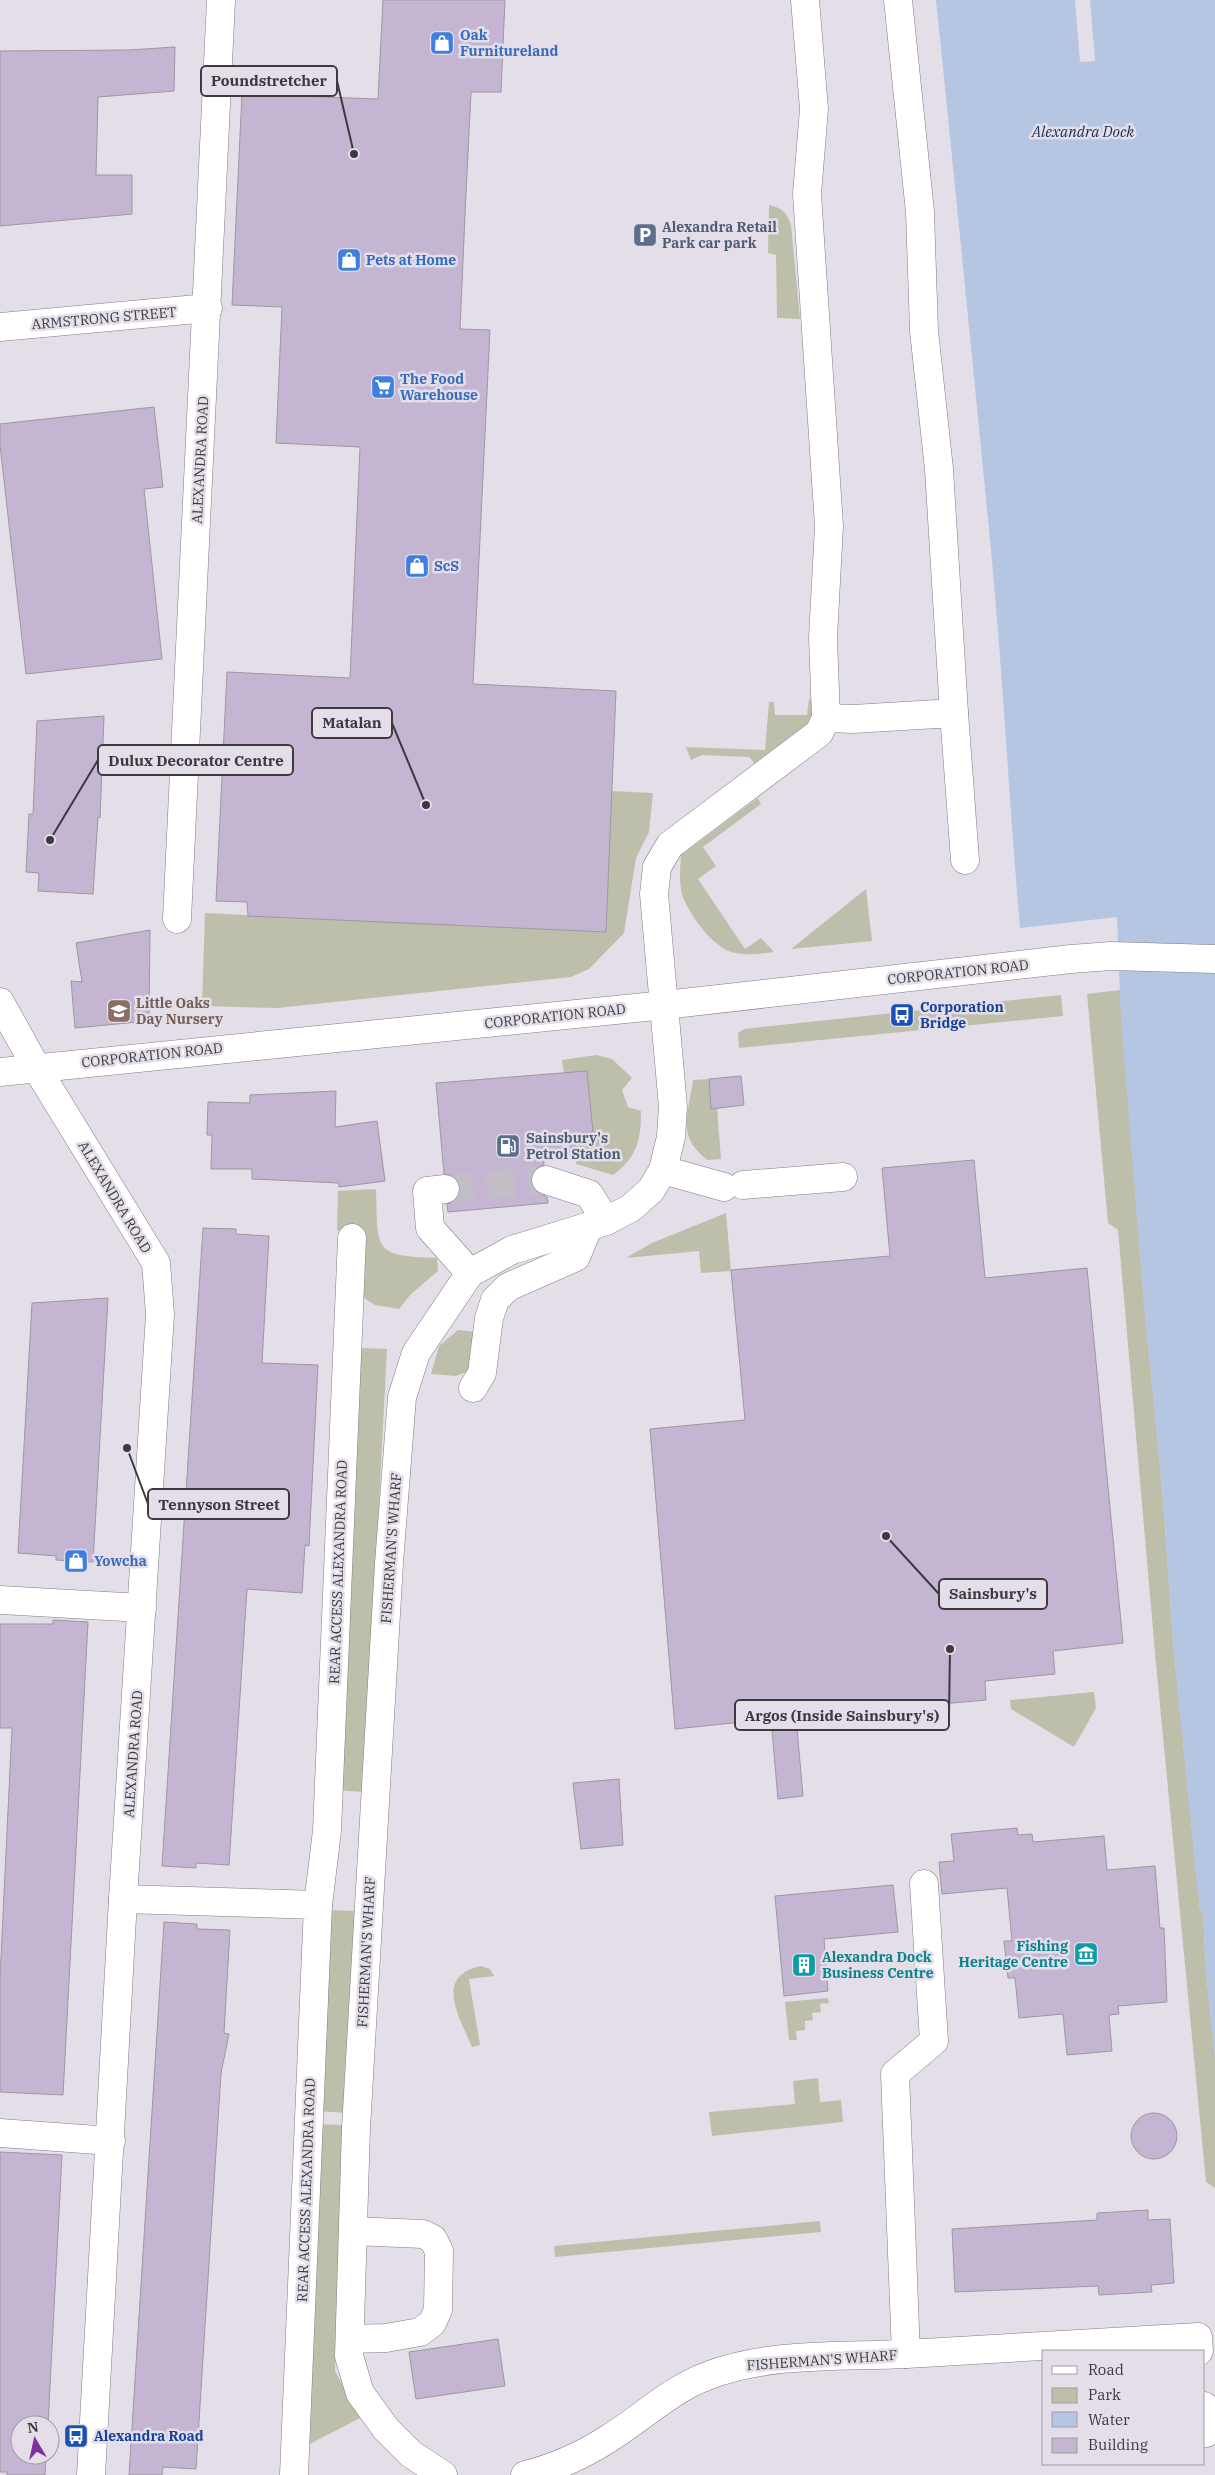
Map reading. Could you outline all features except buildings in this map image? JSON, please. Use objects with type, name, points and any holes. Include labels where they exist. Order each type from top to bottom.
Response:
[{"type":"street","name":"ALEXANDRA ROAD","points":[[177,919],[208,308],[221,0]]},
{"type":"street","points":[[805,0],[814,109],[807,194],[829,526],[823,638],[826,718],[853,719],[954,713]]},
{"type":"street","points":[[898,0],[920,212],[924,331],[938,469],[965,860]]},
{"type":"street","name":"ARMSTRONG STREET","points":[[0,327],[208,308]]},
{"type":"street","name":"FISHERMAN'S WHARF","points":[[443,2475],[412,2454],[386,2429],[360,2393],[349,2356],[356,2128],[387,1602],[402,1397],[416,1353],[470,1273],[512,1250],[597,1224],[631,1208],[651,1190],[663,1170],[671,1137],[673,1107],[654,894],[657,867],[670,845],[819,734],[826,718]]},
{"type":"street","name":"CORPORATION ROAD","points":[[0,1072],[664,1005],[1111,956],[1215,959]]},
{"type":"street","name":"ALEXANDRA ROAD","points":[[0,1002],[36,1067],[156,1263],[160,1314],[123,1899],[91,2475]]},
{"type":"street","points":[[663,1170],[734,1186],[843,1177]]},
{"type":"street","points":[[473,1388],[482,1373],[489,1318],[495,1300],[508,1286],[576,1257],[597,1224],[589,1194],[546,1180]]},
{"type":"street","points":[[446,1190],[427,1191],[430,1228],[470,1273]]},
{"type":"street","name":"REAR ACCESS ALEXANDRA ROAD","points":[[294,2475],[318,1906],[326,1831],[352,1238]]},
{"type":"street","points":[[0,1600],[142,1608]]},
{"type":"street","points":[[906,2354],[896,2074],[934,2041],[924,1884]]},
{"type":"street","points":[[123,1899],[318,1906]]},
{"type":"street","points":[[0,2134],[111,2141]]},
{"type":"street","points":[[350,2339],[386,2338],[420,2332],[432,2324],[438,2310],[439,2251],[433,2239],[423,2234],[353,2231]]},
{"type":"street","name":"FISHERMAN'S WHARF","points":[[525,2475],[559,2464],[608,2439],[668,2396],[707,2376],[751,2363],[1198,2337],[1200,2350]]},
{"type":"street","points":[[1205,2420],[1206,2433]]},
{"type":"green space","points":[[769,205],[783,211],[791,225],[800,319],[777,318],[776,255],[768,253]]},
{"type":"green space","points":[[809,699],[812,700],[812,719],[808,726],[755,764],[749,757],[702,755],[691,760],[686,747],[765,750],[769,702],[774,702],[775,715],[807,715]]},
{"type":"green space","points":[[611,791],[653,793],[649,832],[636,858],[624,933],[589,969],[571,977],[277,1008],[202,1006],[205,913],[605,932]]},
{"type":"green space","points":[[758,798],[761,804],[703,847],[716,866],[698,879],[745,949],[761,938],[774,952],[742,954],[731,952],[716,943],[689,910],[681,889],[681,855]]},
{"type":"green space","points":[[866,889],[872,941],[791,949]]},
{"type":"green space","points":[[1120,990],[1142,1280],[1163,1498],[1173,1641],[1200,1910],[1203,1911],[1206,1971],[1215,2056],[1215,2188],[1206,2182],[1156,1664],[1118,1230],[1108,1223],[1087,994]]},
{"type":"green space","points":[[1061,995],[1063,1016],[739,1048],[738,1033],[744,1029]]},
{"type":"green space","points":[[596,1055],[612,1059],[632,1078],[622,1090],[628,1107],[641,1111],[640,1131],[636,1148],[628,1162],[613,1175],[576,1164],[575,1140],[579,1140],[579,1133],[593,1132],[587,1071],[564,1073],[562,1060]]},
{"type":"green space","points":[[709,1079],[711,1108],[717,1108],[721,1159],[707,1160],[691,1142],[686,1124],[693,1080]]},
{"type":"green space","points":[[376,1189],[377,1225],[383,1246],[400,1255],[437,1258],[438,1271],[411,1294],[399,1309],[375,1305],[364,1298],[362,1283],[364,1231],[337,1230],[338,1191]]},
{"type":"green space","points":[[726,1213],[731,1271],[701,1273],[699,1251],[626,1258],[652,1243]]},
{"type":"green space","points":[[458,1330],[477,1332],[474,1369],[456,1376],[431,1374],[439,1346]]},
{"type":"green space","points":[[360,1348],[387,1349],[364,1792],[335,1790]]},
{"type":"green space","points":[[1094,1692],[1096,1708],[1074,1747],[1011,1709],[1010,1700]]},
{"type":"green space","points":[[327,1910],[358,1911],[347,2113],[317,2111]]},
{"type":"green space","points":[[481,1966],[490,1969],[494,1976],[469,1979],[480,2045],[472,2047],[457,2011],[454,1988],[458,1979],[466,1971]]},
{"type":"green space","points":[[828,1998],[829,2003],[820,2004],[821,2012],[812,2013],[813,2020],[805,2021],[805,2030],[796,2031],[797,2040],[789,2040],[785,2002]]},
{"type":"green space","points":[[818,2078],[820,2102],[841,2100],[843,2122],[712,2136],[709,2112],[795,2104],[793,2081]]},
{"type":"green space","points":[[315,2124],[345,2125],[335,2371],[360,2418],[304,2447]]},
{"type":"green space","points":[[820,2221],[821,2232],[555,2257],[554,2246]]},
{"type":"water","name":"Alexandra Dock","points":[[936,0],[1215,0],[1215,2056],[1206,1971],[1203,1911],[1200,1911],[1173,1641],[1163,1498],[1142,1280],[1121,1019],[1117,917],[1020,928],[991,550]]},
{"type":"pier","points":[[1075,0],[1090,0],[1095,61],[1080,62]]},
{"type":"tunnel","points":[[445,1189],[546,1180]]},
{"type":"place","name":"Oak Furnitureland","points":[[442,43]]},
{"type":"place","name":"Poundstretcher","points":[[354,154]]},
{"type":"place","name":"Alexandra Retail Park car park","points":[[645,235]]},
{"type":"place","name":"Pets at Home","points":[[349,260]]},
{"type":"place","name":"The Food Warehouse","points":[[383,387]]},
{"type":"place","name":"ScS","points":[[417,566]]},
{"type":"place","name":"Matalan","points":[[426,805]]},
{"type":"place","name":"Dulux Decorator Centre","points":[[50,840]]},
{"type":"place","name":"Little Oaks Day Nursery","points":[[119,1011]]},
{"type":"place","name":"Corporation Bridge","points":[[902,1015]]},
{"type":"place","name":"Sainsbury's Petrol Station","points":[[508,1146]]},
{"type":"place","name":"Tennyson Street","points":[[127,1448]]},
{"type":"place","name":"Sainsbury's","points":[[886,1536]]},
{"type":"place","name":"Yowcha","points":[[76,1561]]},
{"type":"place","name":"Argos (Inside Sainsbury's)","points":[[950,1649]]},
{"type":"place","name":"Fishing Heritage Centre","points":[[1086,1954]]},
{"type":"place","name":"Alexandra Dock Business Centre","points":[[804,1965]]},
{"type":"place","name":"Alexandra Road","points":[[76,2436]]}]
